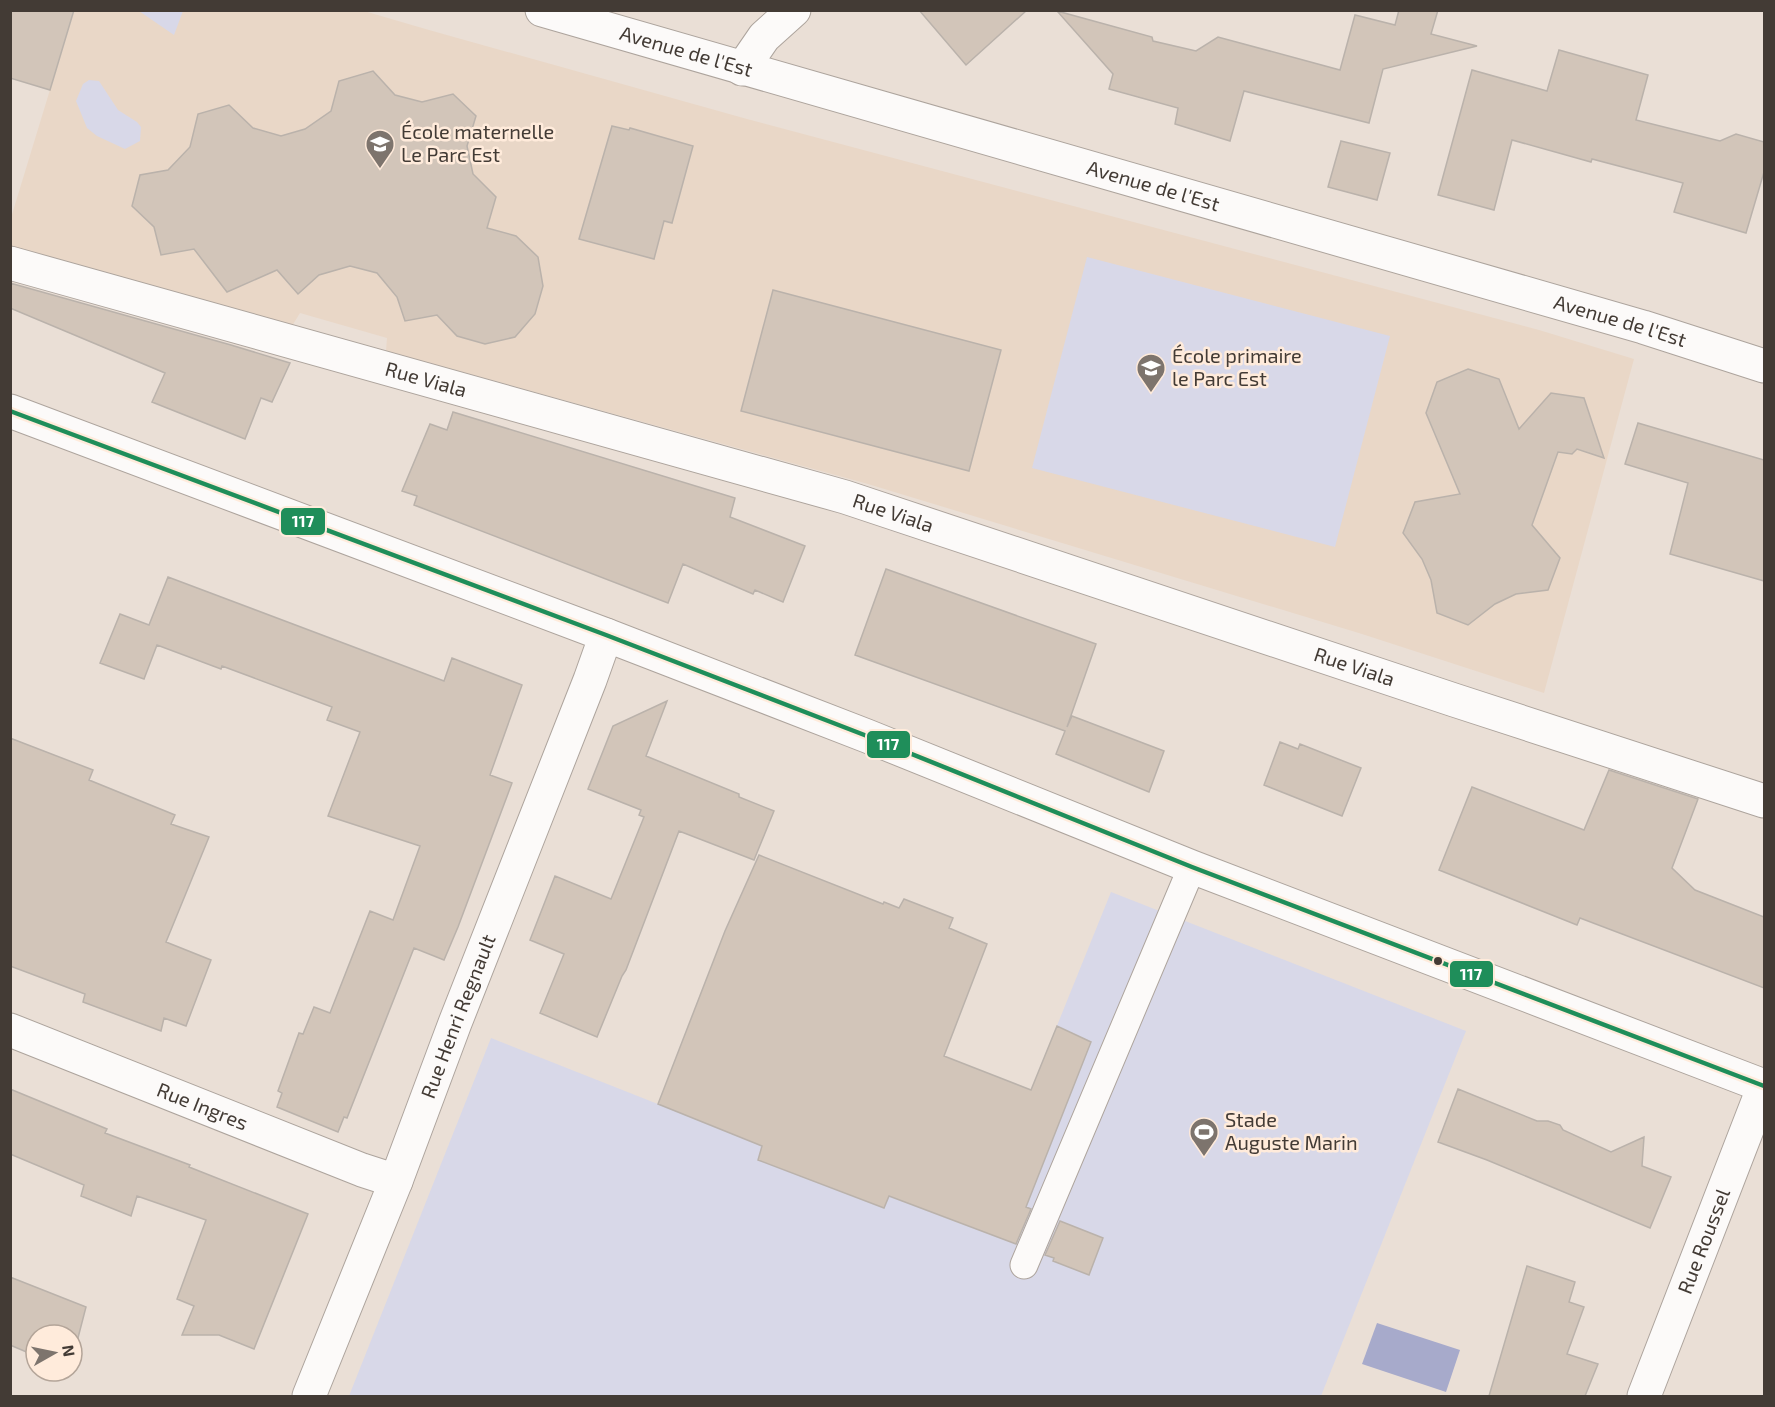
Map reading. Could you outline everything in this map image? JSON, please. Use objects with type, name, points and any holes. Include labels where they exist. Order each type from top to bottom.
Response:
[{"type":"street","name":"Avenue de l'Est","points":[[542,10],[1643,327],[1764,366]]},
{"type":"street","points":[[742,69],[765,37],[794,10]]},
{"type":"street","name":"Rue Viala","points":[[10,263],[845,497],[1764,801]]},
{"type":"street","points":[[10,411],[606,635],[867,736],[1192,867],[1764,1086]]},
{"type":"street","name":"Rue Henri Regnault","points":[[309,1396],[396,1181],[606,635]]},
{"type":"street","name":"Rue Ingres","points":[[10,1030],[362,1170],[396,1181]]},
{"type":"street","name":"Rue Roussel","points":[[1644,1396],[1764,1086]]},
{"type":"lane","points":[[1024,1265],[1192,867]]},
{"type":"shaded area","points":[[74,11],[364,11],[747,119],[1539,330],[1634,359],[1544,693],[1362,634],[868,484],[386,351],[387,338],[300,313],[292,326],[11,251],[10,221]]},
{"type":"shaded area","points":[[139,11],[183,11],[174,35]]},
{"type":"shaded area","points":[[89,80],[99,81],[118,110],[137,122],[141,127],[140,141],[125,149],[97,136],[87,128],[76,101],[83,84]]},
{"type":"shaded area","points":[[1087,257],[1390,336],[1335,547],[1032,468]]},
{"type":"shaded area","name":"Stade Auguste Marin","points":[[1111,892],[1466,1031],[1321,1396],[349,1396],[491,1038],[964,1225],[1021,1087],[1031,1090]]},
{"type":"water","points":[[1377,1323],[1460,1350],[1446,1392],[1362,1364]]},
{"type":"building","points":[[10,10],[74,10],[50,90],[10,78]]},
{"type":"building","points":[[919,10],[1027,10],[966,65]]},
{"type":"building","points":[[1399,10],[1438,10],[1431,34],[1477,46],[1383,69],[1369,123],[1244,91],[1230,141],[1175,124],[1178,108],[1109,89],[1113,74],[1057,11],[1152,37],[1153,41],[1196,51],[1218,37],[1340,70],[1355,15],[1395,25]]},
{"type":"building","points":[[1559,50],[1648,75],[1636,120],[1720,141],[1736,134],[1764,142],[1764,172],[1746,233],[1674,212],[1683,183],[1592,159],[1591,162],[1512,140],[1494,210],[1438,195],[1472,70],[1547,91]]},
{"type":"building","points":[[373,71],[395,95],[422,102],[453,94],[476,116],[467,146],[473,174],[496,197],[487,228],[516,236],[538,257],[543,286],[535,314],[515,337],[485,344],[457,336],[437,315],[405,321],[397,297],[377,273],[350,266],[319,275],[298,294],[277,270],[227,292],[194,249],[161,255],[154,227],[132,206],[140,175],[168,170],[190,147],[198,114],[229,105],[253,128],[281,136],[305,129],[331,111],[339,81]]},
{"type":"building","points":[[612,126],[629,130],[630,128],[693,146],[672,223],[664,221],[654,259],[579,239]]},
{"type":"building","points":[[1341,141],[1390,153],[1377,200],[1328,187]]},
{"type":"building","points":[[10,283],[290,363],[272,402],[261,398],[245,439],[152,402],[165,373],[10,308]]},
{"type":"building","points":[[773,290],[1001,350],[969,471],[741,411]]},
{"type":"building","points":[[1468,369],[1499,379],[1519,429],[1551,393],[1584,398],[1604,458],[1577,449],[1572,454],[1558,452],[1532,525],[1560,558],[1548,590],[1516,594],[1495,604],[1468,625],[1437,613],[1431,580],[1422,559],[1403,533],[1415,502],[1460,494],[1426,413],[1437,382]]},
{"type":"building","points":[[453,412],[735,498],[730,517],[805,546],[783,602],[755,590],[753,594],[683,564],[668,603],[414,505],[417,496],[402,491],[430,424],[447,430]]},
{"type":"building","points":[[1638,423],[1764,460],[1764,581],[1670,554],[1688,483],[1625,464]]},
{"type":"building","points":[[886,569],[1096,644],[1067,727],[1072,716],[1164,751],[1149,792],[1056,754],[1065,731],[855,655]]},
{"type":"building","points":[[168,577],[444,681],[452,658],[522,685],[490,775],[512,783],[458,927],[444,960],[414,948],[347,1118],[344,1117],[338,1132],[277,1107],[282,1093],[278,1091],[299,1033],[303,1034],[314,1007],[330,1013],[370,911],[393,920],[420,846],[328,816],[360,732],[327,720],[332,707],[222,666],[221,669],[157,645],[144,679],[100,663],[120,614],[149,625]]},
{"type":"building","points":[[667,701],[646,756],[739,794],[739,797],[774,811],[754,860],[679,831],[626,970],[597,1037],[540,1013],[564,954],[530,940],[555,876],[611,899],[644,817],[639,815],[641,810],[588,789],[613,726]]},
{"type":"building","points":[[10,738],[93,770],[89,780],[175,815],[171,824],[209,837],[166,942],[211,960],[186,1026],[164,1018],[161,1031],[83,1002],[85,994],[10,966]]},
{"type":"building","points":[[1280,742],[1298,749],[1300,744],[1361,768],[1342,816],[1264,785]]},
{"type":"building","points":[[1609,770],[1698,799],[1672,868],[1695,890],[1764,917],[1764,988],[1580,918],[1577,925],[1439,870],[1472,787],[1584,830]]},
{"type":"building","points":[[759,855],[883,904],[884,902],[899,908],[904,899],[953,918],[949,928],[987,944],[944,1056],[1031,1090],[1057,1026],[1091,1042],[1026,1207],[1031,1209],[1016,1244],[889,1196],[884,1208],[758,1160],[762,1146],[658,1104],[725,931]]},
{"type":"building","points":[[10,1089],[107,1129],[105,1133],[308,1214],[254,1349],[219,1335],[182,1335],[194,1306],[177,1299],[206,1220],[137,1196],[131,1216],[81,1196],[84,1185],[10,1154]]},
{"type":"building","points":[[1458,1089],[1537,1121],[1548,1121],[1560,1125],[1563,1130],[1611,1152],[1644,1137],[1642,1166],[1671,1177],[1650,1228],[1438,1142]]},
{"type":"building","points":[[1060,1221],[1103,1238],[1089,1275],[1053,1261],[1054,1258],[1045,1255]]},
{"type":"building","points":[[1527,1266],[1575,1282],[1569,1302],[1584,1307],[1567,1354],[1598,1364],[1585,1396],[1489,1396]]},
{"type":"building","points":[[10,1277],[86,1307],[82,1323],[24,1323],[24,1351],[10,1345]]},
{"type":"transit line","name":"117","points":[[10,411],[606,635],[867,736],[1192,867],[1764,1086]]},
{"type":"place","name":"École maternelle Le Parc Est","points":[[380,170]]},
{"type":"place","name":"École primaire le Parc Est","points":[[1151,394]]},
{"type":"place","name":"Stade Auguste Marin","points":[[1204,1158]]}]
